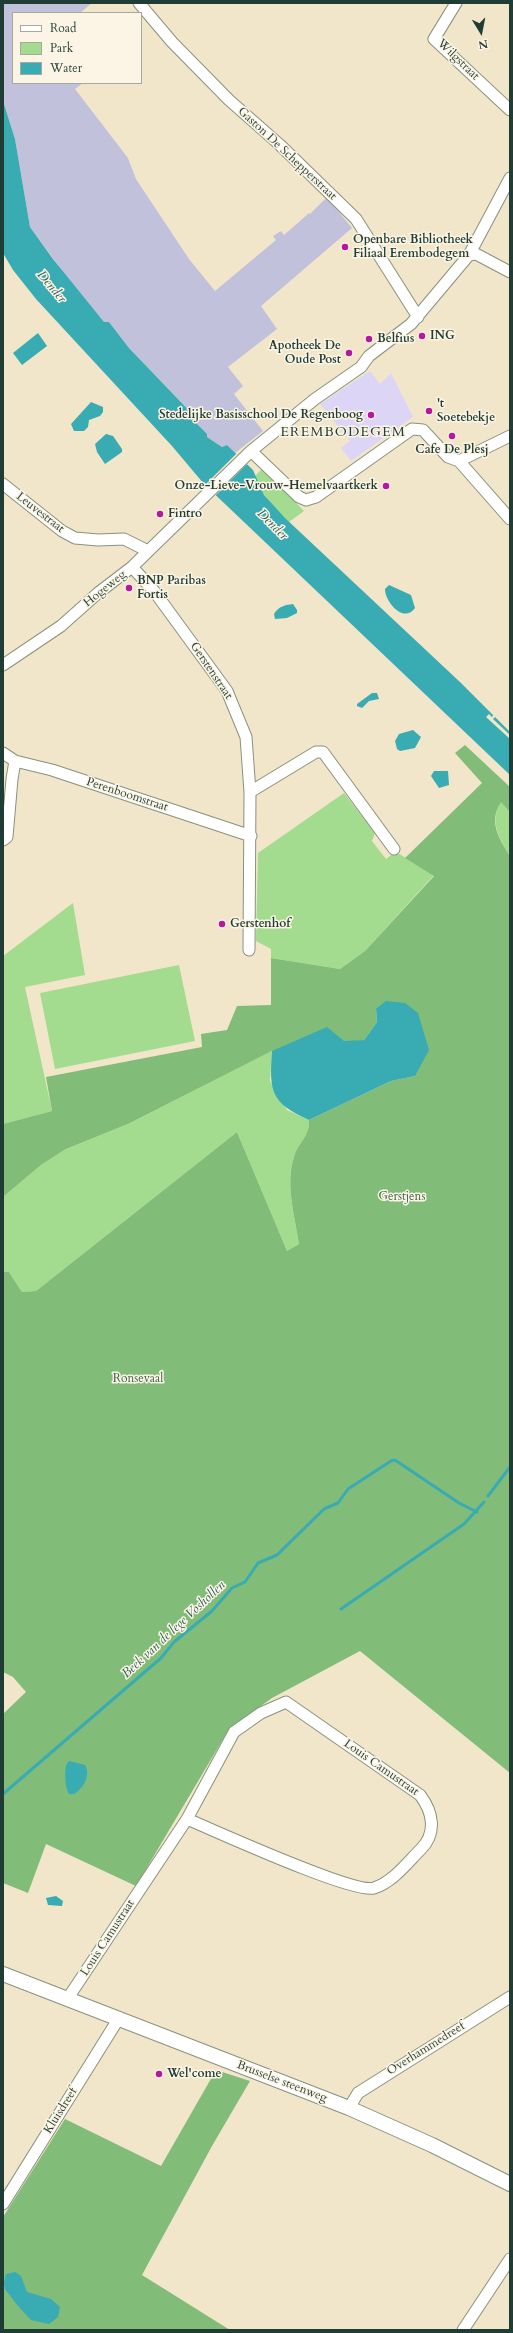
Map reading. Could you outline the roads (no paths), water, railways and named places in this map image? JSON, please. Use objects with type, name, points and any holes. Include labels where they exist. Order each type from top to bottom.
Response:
[{"type":"main road","name":"Brusselse steenweg","points":[[3,1974],[349,2108],[432,2145],[510,2184]]},
{"type":"street","name":"Gaston De Schepperstraat","points":[[139,3],[172,42],[230,100],[280,145],[356,219],[418,317]]},
{"type":"street","name":"Wilgstraat","points":[[456,3],[434,39],[510,110]]},
{"type":"street","name":"Hogeweg","points":[[3,665],[61,626],[98,593],[132,567],[247,454],[315,399],[361,367],[369,356],[418,317],[469,255],[510,178]]},
{"type":"street","points":[[469,255],[476,254],[510,272]]},
{"type":"street","points":[[247,454],[299,497],[306,500],[316,497],[412,429],[423,430],[448,457],[459,461],[510,519]]},
{"type":"street","points":[[459,461],[510,436]]},
{"type":"street","name":"Leuvestraat","points":[[3,484],[62,531],[75,538],[98,540],[124,539],[148,551]]},
{"type":"street","name":"Gerstenstraat","points":[[132,567],[154,591],[227,690],[246,737],[250,792],[251,836],[249,950]]},
{"type":"street","points":[[250,792],[316,752],[323,752],[394,849]]},
{"type":"street","name":"Perenboomstraat","points":[[3,753],[15,761],[52,770],[251,836]]},
{"type":"street","points":[[3,840],[7,837],[15,761]]},
{"type":"street","name":"Louis Camustraat","points":[[68,1998],[187,1818],[234,1732],[261,1713],[286,1702],[420,1795],[428,1805],[432,1818],[431,1832],[427,1844],[388,1882],[373,1888],[359,1886],[326,1877],[187,1818]]},
{"type":"street","name":"Overhammedreef","points":[[349,2108],[358,2093],[510,1997]]},
{"type":"street","name":"Kluisdreef","points":[[3,2204],[119,2018]]},
{"type":"street","points":[[463,2330],[510,2259]]},
{"type":"water","name":"Dender","points":[[3,101],[15,139],[30,227],[53,259],[104,322],[109,322],[129,348],[197,419],[195,422],[207,434],[207,437],[222,447],[227,445],[253,470],[264,495],[285,518],[461,683],[510,732],[510,775],[204,484],[172,446],[36,299],[13,270],[3,253]]},
{"type":"water","points":[[38,333],[47,346],[22,365],[13,353]]},
{"type":"water","points":[[91,402],[103,407],[103,412],[100,416],[89,420],[88,427],[84,431],[74,431],[71,424]]},
{"type":"water","points":[[106,434],[113,436],[122,449],[122,452],[105,464],[97,452],[95,444]]},
{"type":"water","points":[[389,585],[411,595],[415,608],[411,612],[406,614],[396,609],[392,605],[388,600],[385,589]]},
{"type":"water","points":[[293,604],[297,610],[297,613],[287,618],[275,619],[274,614],[278,609],[285,605]]},
{"type":"water","points":[[372,693],[377,693],[379,699],[369,701],[362,708],[357,706],[357,704]]},
{"type":"water","points":[[413,730],[421,737],[415,748],[400,751],[397,749],[395,741],[399,734]]},
{"type":"water","points":[[434,771],[448,771],[449,785],[439,788],[431,776]]},
{"type":"water","points":[[386,1001],[405,1003],[418,1013],[429,1050],[415,1076],[391,1081],[309,1120],[296,1114],[280,1102],[272,1086],[272,1051],[327,1027],[344,1041],[364,1040],[377,1022],[376,1009]]},
{"type":"water","points":[[69,1761],[85,1765],[87,1769],[86,1781],[74,1794],[69,1794],[66,1782],[65,1772]]},
{"type":"water","points":[[56,1896],[63,1901],[62,1906],[48,1905],[46,1898]]},
{"type":"water","points":[[15,2272],[21,2276],[27,2292],[51,2299],[60,2307],[58,2317],[49,2324],[31,2320],[5,2289],[4,2283],[6,2274]]},
{"type":"waterway","name":"Beek van de lege Voshollen","points":[[3,1794],[161,1658],[174,1642],[212,1611],[232,1588],[245,1582],[258,1563],[277,1555],[324,1509],[338,1503],[348,1489],[391,1461],[395,1460],[459,1503],[477,1512]]},
{"type":"waterway","name":"Beek van de lege Voshollen","points":[[488,1496],[510,1467]]},
{"type":"waterway","name":"Beek van de lege Voshollen","points":[[341,1609],[464,1524],[484,1502]]},
{"type":"place","name":"Openbare Bibliotheek Filiaal Erembodegem","points":[[345,247]]},
{"type":"place","name":"ING","points":[[422,336]]},
{"type":"place","name":"Belfius","points":[[369,339]]},
{"type":"place","name":"Apotheek De Oude Post","points":[[349,353]]},
{"type":"place","name":"'t Soetebekje","points":[[429,411]]},
{"type":"place","name":"Stedelijke Basisschool De Regenboog","points":[[371,415]]},
{"type":"place","name":"Cafe De Plesj","points":[[452,436]]},
{"type":"place","name":"Onze-Lieve-Vrouw-Hemelvaartkerk","points":[[386,486]]},
{"type":"place","name":"Fintro","points":[[160,514]]},
{"type":"place","name":"BNP Paribas Fortis","points":[[129,588]]},
{"type":"place","name":"Gerstenhof","points":[[222,924]]},
{"type":"place","name":"Wel'come","points":[[159,2074]]},
{"type":"district","name":"EREMBODEGEM","points":[[343,433]]},
{"type":"park label","name":"Gerstjens","points":[[402,1197]]},
{"type":"park label","name":"Ronsevaal","points":[[138,1379]]}]
